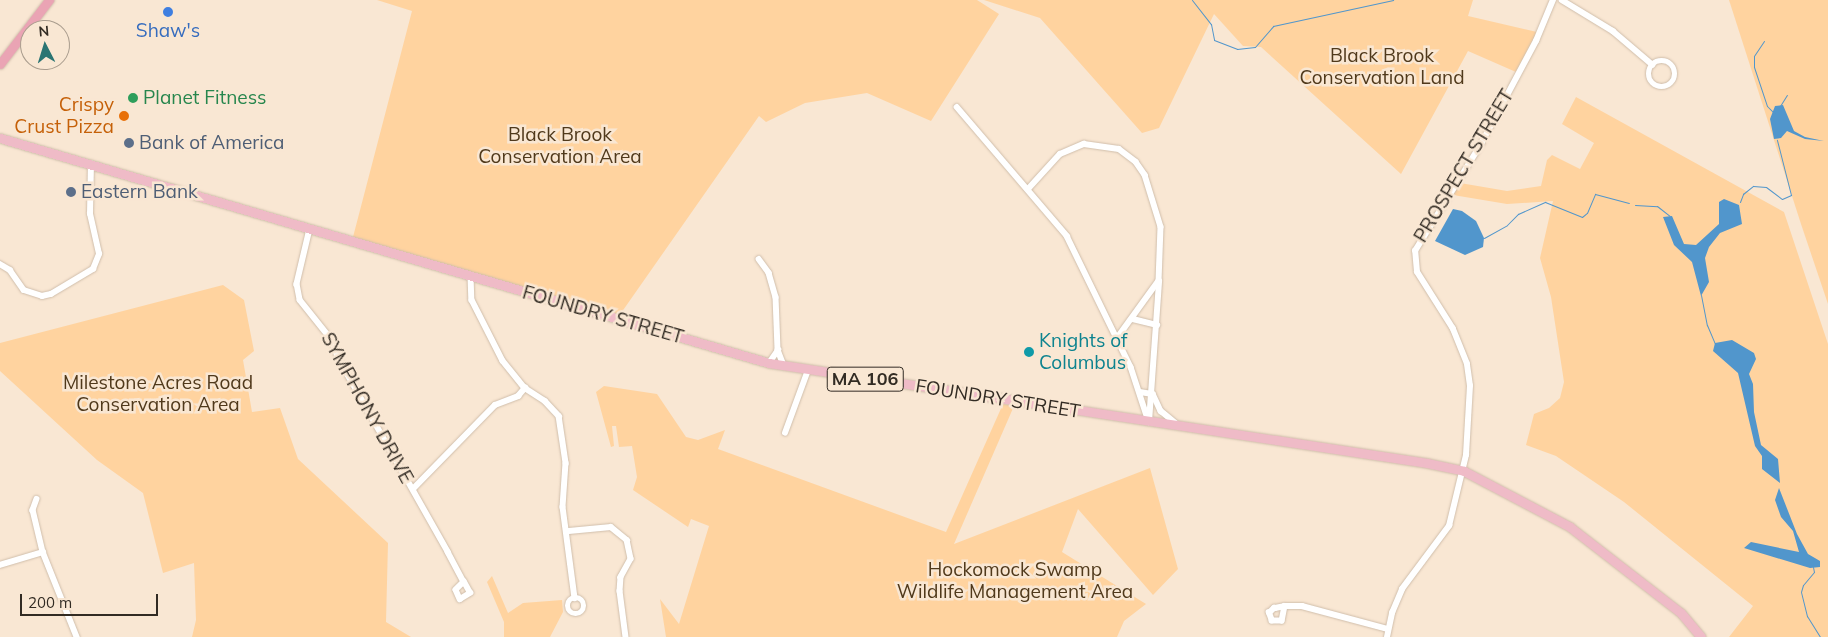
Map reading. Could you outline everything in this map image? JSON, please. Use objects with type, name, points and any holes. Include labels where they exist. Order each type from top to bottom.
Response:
[{"type":"highway","points":[[0,64],[49,0]]},
{"type":"main road","name":"FOUNDRY STREET","points":[[0,138],[769,363],[1464,471],[1570,527],[1681,613],[1701,637]]},
{"type":"street","name":"PROSPECT STREET","points":[[1387,637],[1402,589],[1449,526],[1464,471],[1470,386],[1468,364],[1457,336],[1417,272],[1414,254],[1423,233],[1481,144],[1536,41],[1553,0]]},
{"type":"street","points":[[1562,0],[1613,31],[1654,65]]},
{"type":"street","points":[[1662,61],[1670,64],[1675,74],[1671,83],[1662,87],[1654,84],[1650,73],[1654,65],[1662,61]]},
{"type":"street","points":[[957,107],[1067,236],[1118,339],[1140,392],[1149,422]]},
{"type":"street","points":[[1028,189],[1056,157],[1069,148],[1101,144],[1125,152],[1145,175],[1157,208],[1161,227],[1157,325],[1149,422]]},
{"type":"street","points":[[0,264],[10,270],[24,290],[42,296],[93,269],[99,254],[90,214],[91,164]]},
{"type":"street","name":"SYMPHONY DRIVE","points":[[310,229],[297,284],[300,300],[332,340],[339,359],[464,582]]},
{"type":"street","points":[[759,259],[769,273],[776,297],[778,350],[784,366]]},
{"type":"street","points":[[471,276],[472,300],[503,361],[525,388],[545,401],[559,416],[566,463],[563,507],[569,531],[575,598]]},
{"type":"street","points":[[1118,339],[1158,281]]},
{"type":"street","points":[[1133,319],[1157,325]]},
{"type":"street","points":[[769,363],[778,350]]},
{"type":"street","points":[[785,433],[808,370]]},
{"type":"street","points":[[413,489],[496,405],[518,396],[525,388]]},
{"type":"street","points":[[1140,392],[1152,394]]},
{"type":"street","points":[[1152,394],[1163,414],[1185,427]]},
{"type":"street","points":[[37,499],[33,510],[43,552],[76,637]]},
{"type":"street","points":[[569,531],[611,528],[627,540],[631,559],[621,577],[620,591],[626,637]]},
{"type":"street","points":[[0,565],[43,552]]},
{"type":"street","points":[[1285,606],[1311,607],[1388,629]]},
{"type":"green space","name":"Black Brook Conservation Area","points":[[377,0],[977,0],[999,14],[931,121],[867,93],[805,103],[766,122],[759,116],[619,316],[353,237],[412,11]]},
{"type":"green space","name":"Black Brook Conservation Land","points":[[984,0],[1473,0],[1468,16],[1537,32],[1516,72],[1468,51],[1401,174],[1261,47],[1243,46],[1214,14],[1159,128],[1142,133],[1040,18]]},
{"type":"green space","points":[[1729,0],[1828,0],[1828,304],[1801,224]]},
{"type":"green space","points":[[1576,97],[1784,212],[1828,344],[1828,637],[1729,637],[1753,606],[1624,502],[1556,456],[1526,445],[1534,414],[1549,408],[1560,398],[1564,382],[1551,297],[1540,258],[1553,201],[1507,204],[1453,195],[1460,183],[1507,191],[1541,186],[1547,160],[1552,155],[1580,169],[1594,143],[1562,124]]},
{"type":"green space","name":"Milestone Acres Road Conservation Area","points":[[223,285],[244,300],[254,351],[243,360],[252,412],[280,408],[298,459],[388,543],[386,622],[411,637],[192,637],[196,620],[194,563],[163,573],[143,493],[97,460],[0,371],[0,343]]},
{"type":"green space","name":"Hockomock Swamp Wildlife Management Area","points":[[604,386],[657,394],[686,437],[698,440],[725,430],[718,449],[946,532],[1003,404],[1014,406],[954,544],[1150,468],[1178,569],[1153,595],[1078,509],[1062,552],[1146,604],[1124,621],[1117,637],[666,637],[660,599],[679,624],[709,526],[691,519],[688,527],[633,490],[637,477],[632,446],[619,447],[616,426],[612,426],[614,446],[611,447],[596,392]]},
{"type":"green space","points":[[492,576],[508,613],[523,603],[562,600],[563,612],[550,637],[504,637],[504,622],[487,582]]},
{"type":"water","points":[[1783,105],[1794,131],[1805,137],[1824,141],[1805,139],[1787,131],[1781,138],[1774,139],[1770,119],[1775,106]]},
{"type":"water","points":[[1724,199],[1739,205],[1742,224],[1720,233],[1709,247],[1705,258],[1709,282],[1701,296],[1692,262],[1674,245],[1663,217],[1672,216],[1684,244],[1696,245],[1719,224],[1719,202]]},
{"type":"water","points":[[1453,209],[1462,211],[1476,221],[1484,238],[1483,247],[1465,255],[1435,241]]},
{"type":"water","points":[[1732,340],[1754,353],[1756,359],[1749,374],[1753,384],[1754,412],[1761,445],[1778,459],[1780,483],[1762,469],[1762,456],[1755,446],[1738,373],[1713,351],[1715,343]]},
{"type":"water","points":[[1779,488],[1797,534],[1808,554],[1820,561],[1820,567],[1810,568],[1744,548],[1751,542],[1799,552],[1793,531],[1781,517],[1775,500]]},
{"type":"waterway","points":[[1192,0],[1211,24],[1214,40],[1237,49],[1255,47],[1273,26],[1393,0]]},
{"type":"waterway","points":[[1764,41],[1754,56],[1754,67],[1767,106],[1774,113]]},
{"type":"waterway","points":[[1780,106],[1787,95]]},
{"type":"waterway","points":[[1740,202],[1743,194],[1753,186],[1766,187],[1782,199],[1791,195],[1777,140]]},
{"type":"waterway","points":[[1484,238],[1507,225],[1518,214],[1545,202],[1582,217],[1587,213],[1595,194],[1629,203]]},
{"type":"waterway","points":[[1635,205],[1657,206],[1670,216]]},
{"type":"waterway","points":[[1701,295],[1707,325],[1715,344]]},
{"type":"waterway","points":[[1813,567],[1814,572],[1803,585],[1801,592],[1807,616],[1820,637]]},
{"type":"place","name":"Shaw's","points":[[168,12]]},
{"type":"place","name":"Planet Fitness","points":[[133,98]]},
{"type":"place","name":"Crispy Crust Pizza","points":[[124,116]]},
{"type":"place","name":"Bank of America","points":[[129,143]]},
{"type":"place","name":"Eastern Bank","points":[[71,192]]},
{"type":"place","name":"Knights of Columbus","points":[[1029,352]]}]
